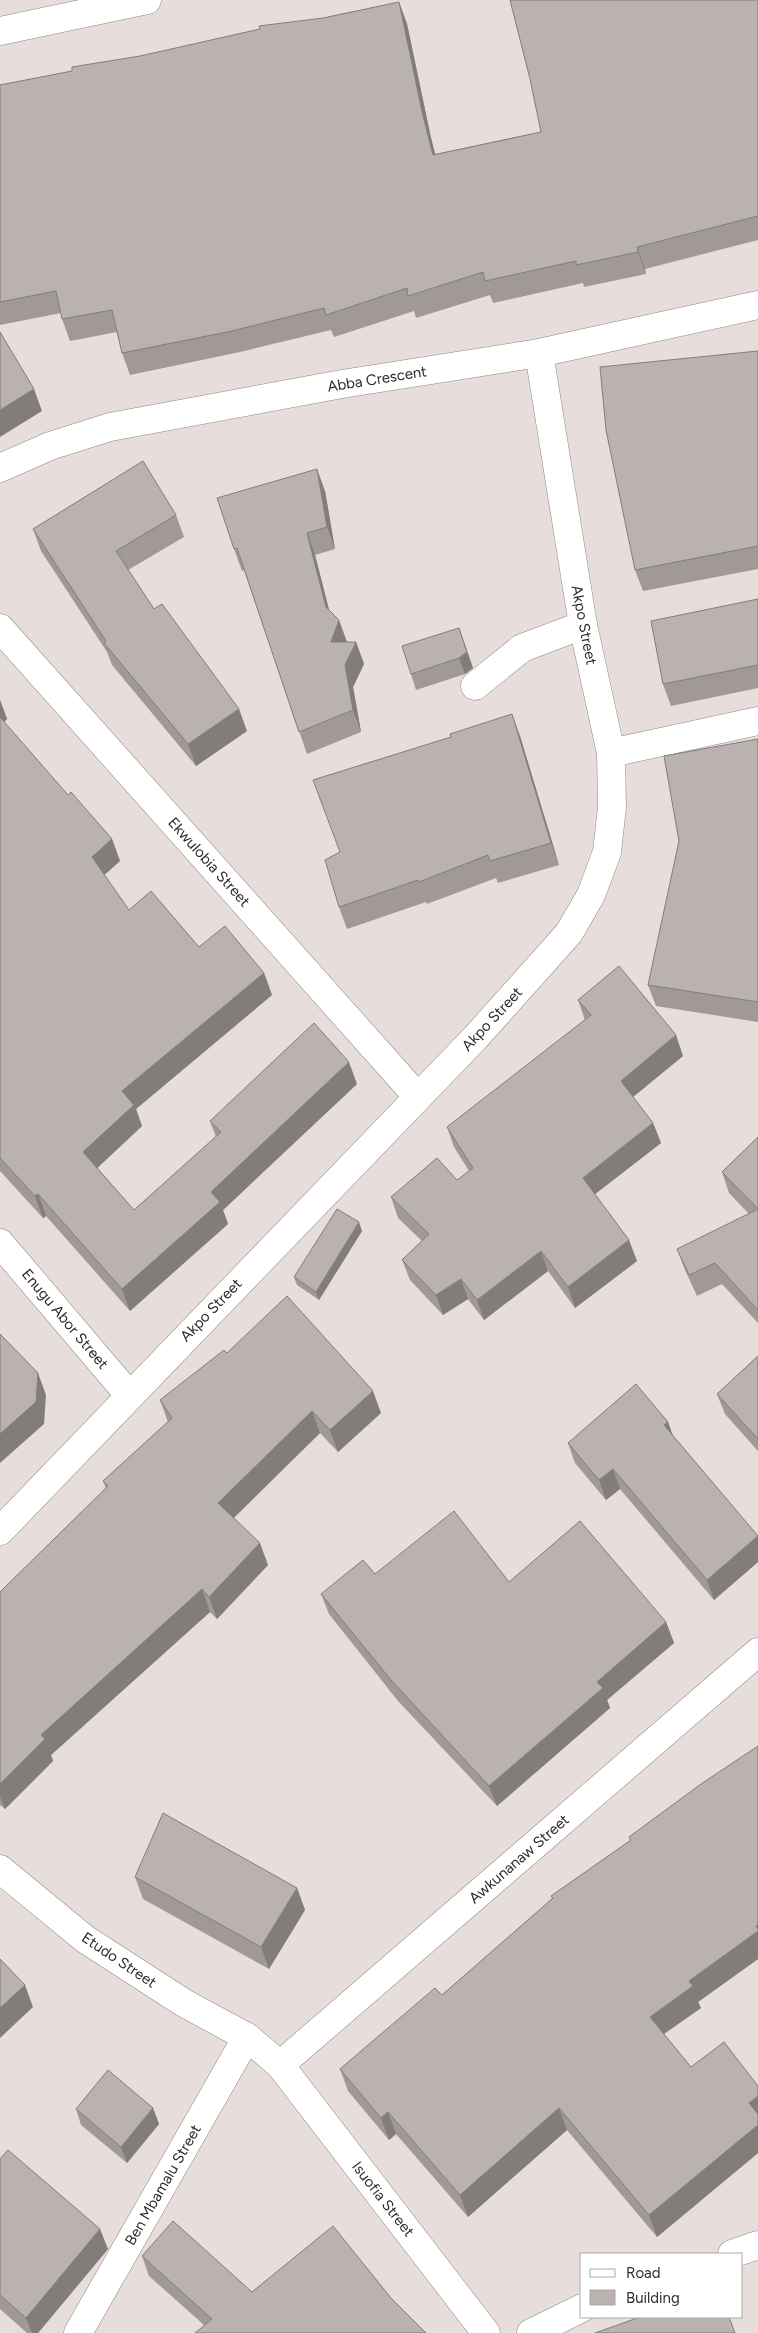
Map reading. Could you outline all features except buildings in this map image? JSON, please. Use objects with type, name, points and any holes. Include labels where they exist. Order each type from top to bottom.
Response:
[{"type":"street","points":[[0,31],[147,0]]},
{"type":"street","name":"Abba Crescent","points":[[0,468],[50,446],[110,427],[342,384],[539,353],[758,305]]},
{"type":"street","name":"Akpo Street","points":[[0,1531],[417,1096],[476,1037],[569,933],[591,895],[607,852],[612,807],[611,753],[583,624],[539,353]]},
{"type":"street","points":[[475,686],[522,648],[583,624]]},
{"type":"street","name":"Ekwulobia Street","points":[[0,628],[417,1096]]},
{"type":"street","points":[[611,753],[758,721]]},
{"type":"street","name":"Enugu Abor Street","points":[[0,1243],[129,1395]]},
{"type":"street","name":"Awkunanaw Street","points":[[280,2066],[758,1652]]},
{"type":"street","name":"Etudo Street","points":[[0,1868],[85,1938],[184,2003],[247,2037],[280,2066]]},
{"type":"street","name":"Ben Mbamalu Street","points":[[78,2333],[247,2037]]},
{"type":"street","name":"Isuofia Street","points":[[280,2066],[486,2333]]},
{"type":"street","points":[[735,2253],[758,2245]]},
{"type":"street","points":[[530,2333],[580,2309]]}]
